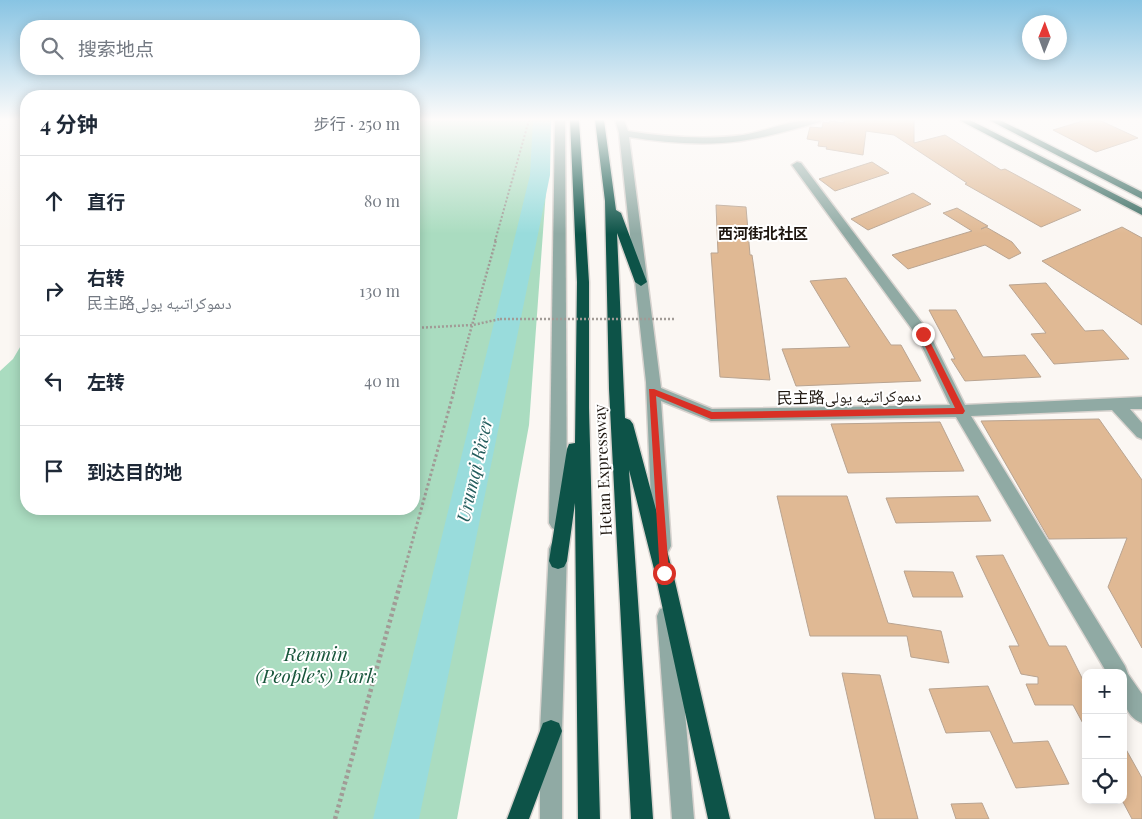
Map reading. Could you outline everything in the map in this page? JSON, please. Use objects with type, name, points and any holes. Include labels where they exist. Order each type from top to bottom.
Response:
[{"type":"highway","name":"Hetan Expressway","points":[[576,158],[582,282],[582,408],[589,819]]},
{"type":"highway","name":"Hetan Expressway","points":[[605,158],[610,201],[616,390],[642,819]]},
{"type":"highway","points":[[610,201],[641,282]]},
{"type":"highway","points":[[616,390],[664,573],[719,819]]},
{"type":"highway","points":[[558,561],[582,408]]},
{"type":"highway","points":[[518,819],[551,731]]},
{"type":"main road","points":[[1038,158],[1142,212]]},
{"type":"main road","points":[[1068,158],[1142,196]]},
{"type":"street","points":[[551,819],[551,731],[558,561],[561,158]]},
{"type":"street","points":[[626,158],[653,382],[652,391],[664,573],[683,819]]},
{"type":"street","points":[[797,165],[923,334],[960,411],[1116,669]]},
{"type":"street","name":"民主路دىموكراتىيە يولى","points":[[652,391],[711,416],[960,411],[1142,403]]},
{"type":"street","points":[[1116,404],[1142,434]]},
{"type":"street","points":[[1127,689],[1142,713]]},
{"type":"path","points":[[420,515],[519,158]]},
{"type":"path","points":[[420,328],[473,325],[500,319],[675,319]]},
{"type":"path","points":[[335,819],[420,515]]},
{"type":"green space","name":"Renmin (People’s) Park","points":[[420,158],[548,158],[529,425],[457,819],[0,819],[0,371],[13,359],[20,347],[20,515],[420,515]]},
{"type":"building","points":[[929,158],[982,158],[1001,170],[1005,169],[1081,210],[1041,227],[965,184],[967,183]]},
{"type":"building","points":[[872,162],[889,173],[835,191],[819,179]]},
{"type":"building","points":[[913,193],[931,204],[868,230],[851,219]]},
{"type":"building","points":[[716,205],[746,207],[750,255],[752,255],[770,380],[720,377],[711,253],[718,253]]},
{"type":"building","points":[[957,208],[988,226],[981,229],[986,227],[1012,242],[1021,253],[1009,259],[985,245],[908,269],[892,255],[972,231],[943,213]]},
{"type":"building","points":[[1122,227],[1142,238],[1142,325],[1042,261]]},
{"type":"building","points":[[846,278],[891,345],[901,345],[921,381],[796,386],[782,349],[850,347],[810,281]]},
{"type":"building","points":[[1046,283],[1085,331],[1103,330],[1129,359],[1054,364],[1031,334],[1046,333],[1009,285]]},
{"type":"building","points":[[929,310],[956,310],[983,357],[1025,355],[1041,377],[965,381],[951,359],[955,359]]},
{"type":"building","points":[[1099,419],[1142,480],[1142,648],[1108,587],[1127,538],[1049,539],[981,421]]},
{"type":"building","points":[[940,422],[964,471],[848,473],[831,424]]},
{"type":"building","points":[[777,496],[847,496],[888,623],[941,631],[949,663],[911,657],[907,636],[810,636]]},
{"type":"building","points":[[978,496],[991,521],[896,523],[886,498]]},
{"type":"building","points":[[1003,555],[1049,646],[1066,646],[1082,678],[1082,722],[1073,705],[1035,705],[1026,684],[1038,684],[1038,677],[1021,674],[1009,646],[1019,646],[976,556]]},
{"type":"building","points":[[904,571],[953,572],[963,597],[913,597]]},
{"type":"building","points":[[842,673],[880,675],[918,819],[875,819]]},
{"type":"building","points":[[988,686],[1013,743],[1048,741],[1069,784],[1016,788],[990,731],[946,733],[929,689]]},
{"type":"building","points":[[1127,751],[1142,778],[1142,819],[1132,819],[1124,804],[1127,804]]},
{"type":"building","points":[[982,803],[989,819],[956,819],[951,804]]},
{"type":"waterway","name":"Urumqi River","points":[[396,819],[540,175],[541,158]]},
{"type":"district","name":"西河街北社区","points":[[763,233]]},
{"type":"route","points":[[664,573],[652,391],[711,416],[960,411],[923,334]]}]
